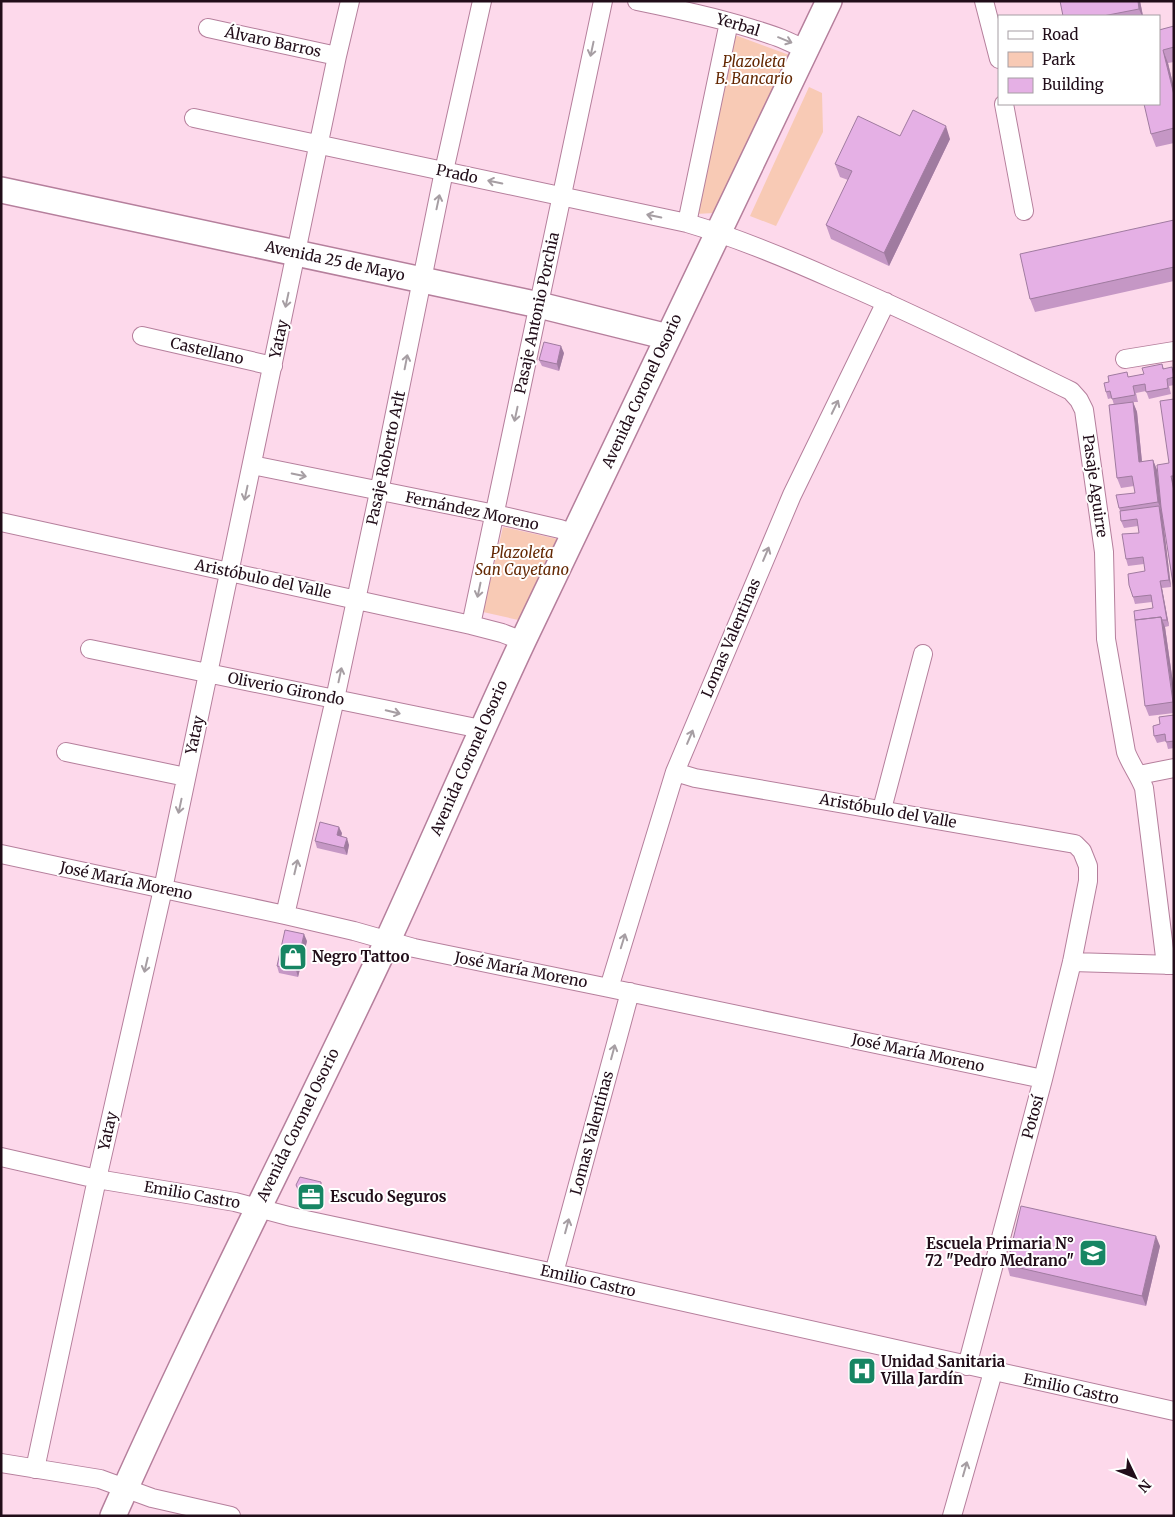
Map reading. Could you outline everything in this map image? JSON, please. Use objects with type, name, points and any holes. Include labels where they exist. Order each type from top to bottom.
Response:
[{"type":"street","name":"Yatay","points":[[35,1469],[97,1178],[163,889],[228,572],[350,1]]},
{"type":"street","name":"Pasaje Roberto Arlt","points":[[285,915],[335,698],[444,171],[482,1]]},
{"type":"street","name":"Pasaje Antonio Porchia","points":[[471,625],[602,1]]},
{"type":"street","name":"Yerbal","points":[[637,1],[704,8],[729,22],[787,40],[806,51]]},
{"type":"street","name":"Avenida Coronel Osorio","points":[[113,1516],[258,1207],[387,942],[481,729],[829,1]]},
{"type":"street","points":[[984,1],[998,55]]},
{"type":"street","points":[[687,223],[729,22]]},
{"type":"street","name":"Álvaro Barros","points":[[208,28],[337,56]]},
{"type":"street","points":[[1004,105],[1024,212]]},
{"type":"street","name":"Prado","points":[[194,118],[687,223],[718,232]]},
{"type":"street","name":"Avenida 25 de Mayo","points":[[1,190],[539,305],[668,337]]},
{"type":"street","name":"Pasaje Aguirre","points":[[718,232],[782,256],[886,302],[1071,391],[1079,400],[1084,410],[1101,523],[1104,552],[1106,639],[1126,752],[1129,762],[1139,775],[1144,788],[1170,965]]},
{"type":"street","name":"Lomas Valentinas","points":[[609,988],[675,772],[780,520],[886,302]]},
{"type":"street","name":"Castellano","points":[[142,336],[273,366]]},
{"type":"street","points":[[1125,359],[1174,351]]},
{"type":"street","name":"Fernández Moreno","points":[[252,465],[495,514],[574,534]]},
{"type":"street","name":"Aristóbulo del Valle","points":[[1,522],[471,625],[523,641]]},
{"type":"street","name":"Oliverio Girondo","points":[[90,649],[481,729]]},
{"type":"street","points":[[882,810],[923,654]]},
{"type":"street","points":[[66,752],[186,777]]},
{"type":"street","points":[[1139,775],[1174,768]]},
{"type":"street","name":"Aristóbulo del Valle","points":[[675,772],[695,778],[1075,844],[1086,857],[1088,866]]},
{"type":"street","name":"José María Moreno","points":[[1,854],[285,915],[354,931],[387,942],[1043,1079]]},
{"type":"street","name":"Potosí","points":[[967,1366],[1072,962],[1088,881],[1088,866]]},
{"type":"street","points":[[1072,962],[1170,965]]},
{"type":"street","name":"Lomas Valentinas","points":[[554,1273],[630,992]]},
{"type":"street","name":"Emilio Castro","points":[[1,1157],[97,1178],[258,1207],[292,1217],[554,1273],[1174,1411]]},
{"type":"street","points":[[952,1516],[993,1372]]},
{"type":"street","points":[[1,1463],[100,1479],[152,1498],[231,1516]]},
{"type":"green space","name":"Plazoleta B. Bancario","points":[[735,35],[792,56],[714,213],[696,214]]},
{"type":"green space","points":[[809,87],[822,93],[823,132],[776,226],[750,216]]},
{"type":"green space","name":"Plazoleta San Cayetano","points":[[503,527],[562,540],[523,621],[483,612]]},
{"type":"building","points":[[1060,1],[1138,1],[1139,9],[1108,15],[1063,15]]},
{"type":"building","points":[[1174,26],[1174,47],[1163,50],[1174,95],[1174,128],[1151,134],[1144,105],[1160,105],[1160,30]]},
{"type":"building","points":[[913,110],[946,126],[884,253],[826,225],[852,171],[835,164],[858,116],[900,136]]},
{"type":"building","points":[[1174,220],[1174,267],[1030,299],[1020,254]]},
{"type":"building","points":[[544,342],[561,346],[557,364],[539,360]]},
{"type":"building","points":[[1162,364],[1163,369],[1172,367],[1174,377],[1167,379],[1168,388],[1146,392],[1145,384],[1133,386],[1135,395],[1112,399],[1110,391],[1106,392],[1104,383],[1109,382],[1108,376],[1127,372],[1128,377],[1144,374],[1142,368]]},
{"type":"building","points":[[1174,399],[1174,476],[1171,476],[1174,491],[1174,590],[1161,507],[1157,465],[1169,463],[1160,401]]},
{"type":"building","points":[[1133,402],[1139,462],[1153,460],[1158,502],[1119,508],[1116,495],[1135,493],[1132,476],[1117,478],[1109,405]]},
{"type":"building","points":[[1159,506],[1169,580],[1160,581],[1167,620],[1162,620],[1161,617],[1135,620],[1134,611],[1153,608],[1151,595],[1133,597],[1128,574],[1145,571],[1143,557],[1126,559],[1122,534],[1139,533],[1137,519],[1121,521],[1120,511]]},
{"type":"building","points":[[1161,617],[1173,702],[1145,706],[1135,620]]},
{"type":"building","points":[[1174,715],[1174,741],[1166,742],[1165,734],[1154,736],[1153,726],[1160,724],[1159,717]]},
{"type":"building","points":[[320,822],[339,827],[337,835],[347,838],[344,848],[315,841]]},
{"type":"building","name":"Negro Tattoo","points":[[285,930],[304,934],[296,970],[277,966]]},
{"type":"building","points":[[300,1177],[321,1182],[318,1198],[302,1196],[296,1185]]},
{"type":"building","points":[[1021,1206],[1156,1236],[1142,1296],[1007,1265]]},
{"type":"place","name":"Negro Tattoo","points":[[293,957]]},
{"type":"place","name":"Escudo Seguros","points":[[311,1197]]},
{"type":"place","name":"Escuela Primaria N° 72 \"Pedro Medrano\"","points":[[1093,1253]]},
{"type":"place","name":"Unidad Sanitaria Villa Jardín","points":[[862,1371]]}]
